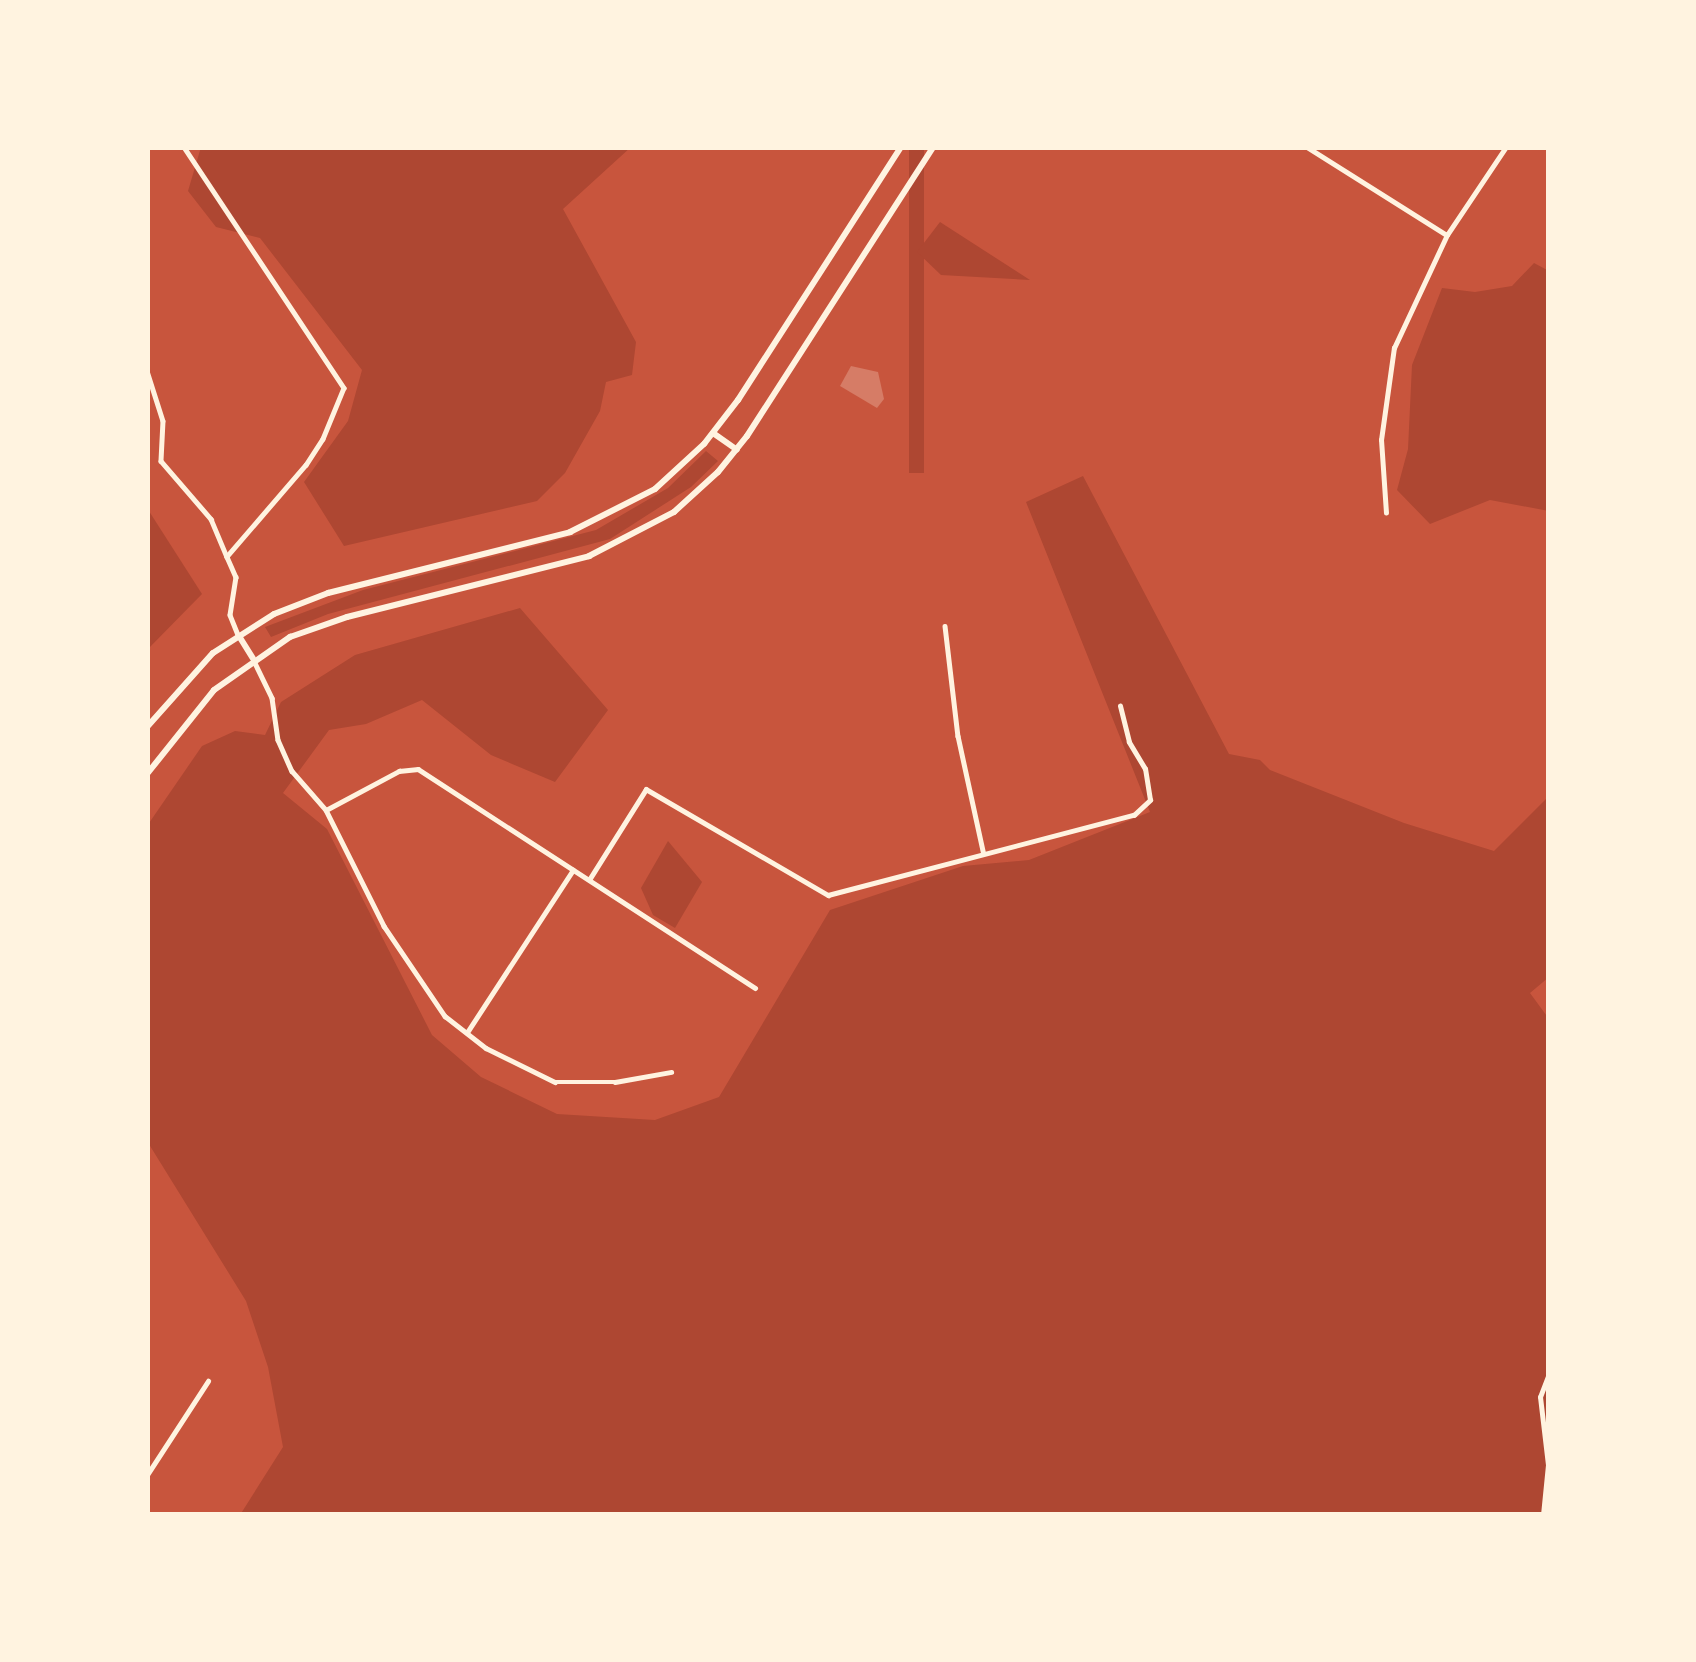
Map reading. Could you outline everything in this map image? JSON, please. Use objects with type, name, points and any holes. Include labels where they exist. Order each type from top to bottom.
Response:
[{"type":"main road","points":[[147,727],[196,668],[238,635],[328,593],[596,523],[656,489],[713,433],[901,147]]},
{"type":"main road","points":[[147,774],[184,721],[253,658],[290,637],[347,617],[616,545],[674,512],[737,450],[933,147]]},
{"type":"main road","points":[[713,433],[737,450]]},
{"type":"main road","points":[[238,635],[253,658]]},
{"type":"street","points":[[184,147],[285,292],[344,388],[323,439],[306,465],[227,557]]},
{"type":"street","points":[[1307,147],[1447,235]]},
{"type":"street","points":[[1386,513],[1381,440],[1394,347],[1447,235],[1506,147]]},
{"type":"street","points":[[147,371],[163,422],[160,461],[211,519],[236,577],[230,615],[238,635]]},
{"type":"street","points":[[945,626],[958,736],[983,851]]},
{"type":"street","points":[[253,658],[272,698],[278,740],[292,771],[326,810],[422,988],[445,1016],[486,1048],[555,1082],[615,1082],[671,1072]]},
{"type":"street","points":[[589,880],[643,792],[650,789],[829,895],[1134,815],[1150,800],[1145,769],[1130,742],[1120,706]]},
{"type":"street","points":[[326,810],[399,772],[418,769],[755,988]]},
{"type":"street","points":[[468,1031],[573,870]]},
{"type":"street","points":[[1543,1515],[1547,1465],[1540,1396],[1549,1374]]},
{"type":"street","points":[[147,1475],[208,1381]]},
{"type":"shaded area","points":[[201,147],[631,147],[563,209],[636,342],[632,375],[606,382],[600,411],[565,473],[537,501],[344,546],[304,482],[348,421],[362,370],[260,238],[216,227],[188,191]]},
{"type":"shaded area","points":[[909,147],[924,147],[924,473],[909,473]]},
{"type":"shaded area","points":[[940,222],[1030,280],[941,275],[917,252]]},
{"type":"shaded area","points":[[1534,263],[1549,271],[1549,511],[1490,500],[1430,524],[1397,490],[1408,449],[1412,365],[1442,288],[1475,292],[1512,286]]},
{"type":"shaded area","points":[[706,451],[718,461],[691,487],[610,539],[328,614],[271,637],[265,627],[363,590],[596,530],[668,488]]},
{"type":"shaded area","points":[[1083,476],[1229,754],[1260,760],[1270,770],[1404,823],[1494,851],[1549,796],[1549,977],[1530,993],[1549,1019],[1549,1515],[240,1515],[283,1447],[268,1367],[246,1301],[147,1141],[147,826],[202,746],[235,731],[265,735],[281,702],[355,655],[520,608],[608,710],[555,782],[491,755],[422,700],[366,724],[329,730],[283,793],[327,829],[432,1035],[481,1077],[557,1114],[655,1120],[719,1097],[830,910],[963,866],[1029,860],[1150,812],[1026,502]]},
{"type":"shaded area","points":[[147,508],[202,594],[147,650]]},
{"type":"shaded area","points":[[668,841],[702,882],[675,928],[653,915],[641,888]]},
{"type":"building","points":[[851,366],[878,372],[884,399],[877,408],[840,386]]}]
